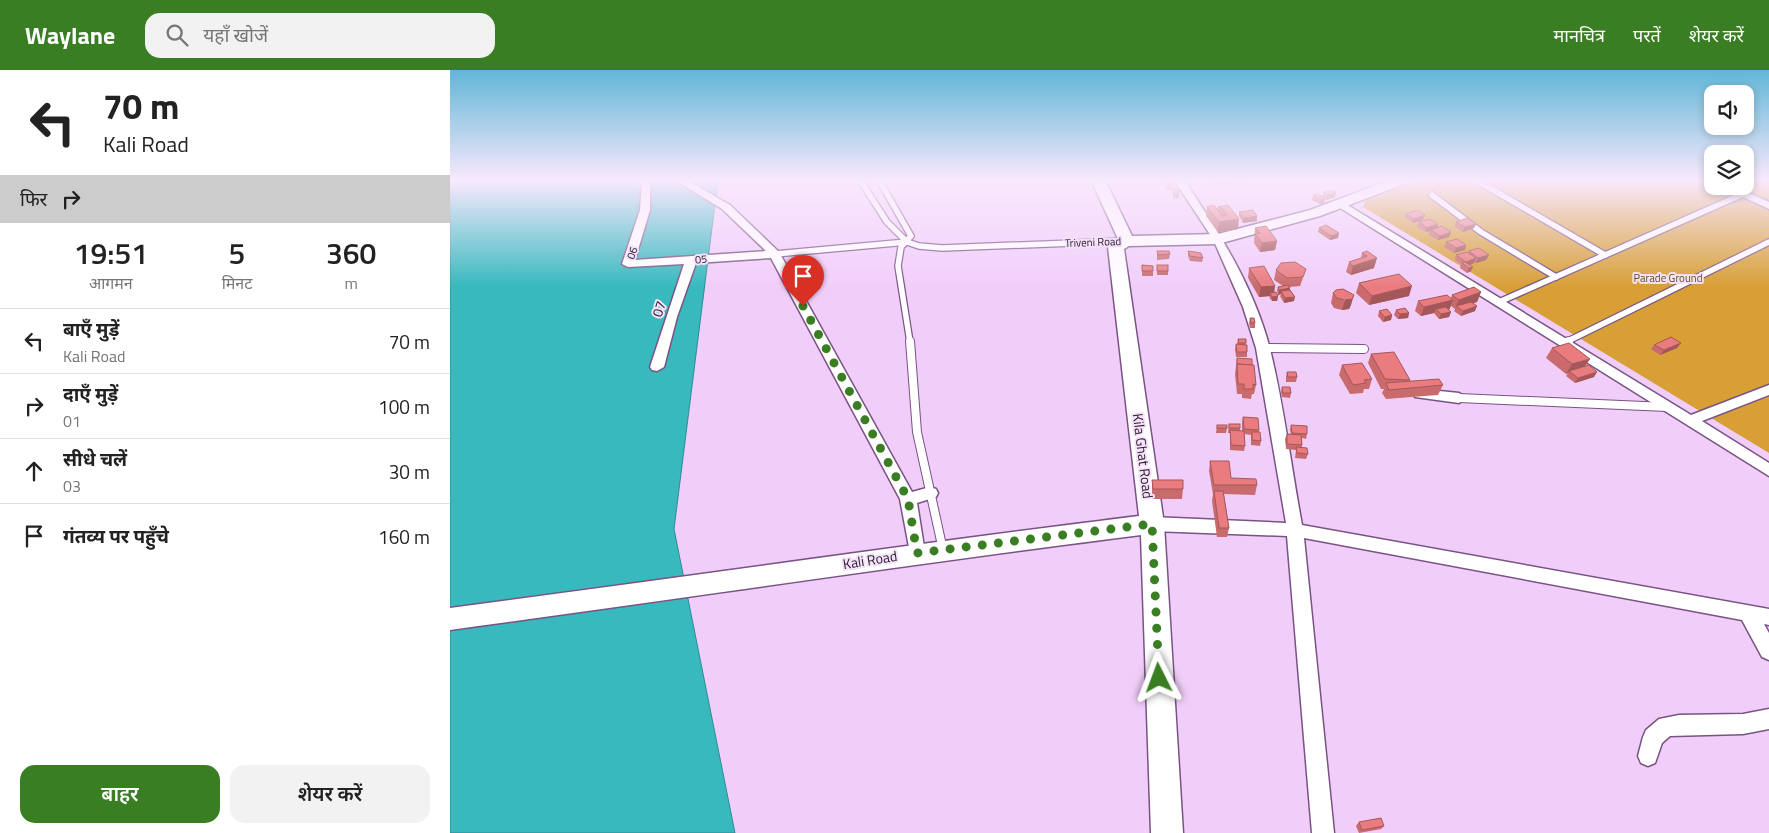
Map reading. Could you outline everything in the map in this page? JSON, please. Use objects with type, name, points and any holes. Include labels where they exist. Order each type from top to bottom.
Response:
[{"type":"main road","points":[[1114,216],[1126,241]]},
{"type":"main road","name":"Triveni Road","points":[[1126,241],[1218,239],[1273,226],[1305,216]]},
{"type":"main road","name":"Kila Ghat Road","points":[[1126,241],[1116,247],[1152,524],[1167,833]]},
{"type":"main road","name":"Kali Road","points":[[450,619],[738,581],[917,553],[1152,524]]},
{"type":"street","name":"06","points":[[628,264],[643,216]]},
{"type":"street","points":[[735,216],[775,254],[908,499],[917,553]]},
{"type":"street","points":[[1203,216],[1218,239],[1249,307],[1263,348],[1295,530],[1323,833]]},
{"type":"street","points":[[1360,216],[1769,470]]},
{"type":"street","name":"05","points":[[628,264],[775,254]]},
{"type":"street","name":"07","points":[[658,367],[671,317],[691,260]]},
{"type":"street","points":[[1689,421],[1769,390]]},
{"type":"street","points":[[1420,394],[1459,398]]},
{"type":"street","points":[[908,499],[930,493]]},
{"type":"street","points":[[1152,524],[1295,530],[1769,617]]},
{"type":"street","points":[[1748,614],[1769,651]]},
{"type":"street","points":[[1648,756],[1653,737],[1666,726],[1735,725],[1755,723],[1769,719]]},
{"type":"lane","points":[[884,216],[892,228],[907,242]]},
{"type":"lane","points":[[899,216],[911,236],[901,247],[898,266],[908,320],[917,432],[943,550]]},
{"type":"lane","points":[[1459,216],[1481,232],[1556,277]]},
{"type":"lane","points":[[1538,216],[1606,255]]},
{"type":"lane","points":[[1498,302],[1694,216]]},
{"type":"lane","name":"Triveni Road","points":[[775,254],[907,242],[920,246],[942,248],[1126,241]]},
{"type":"lane","points":[[1564,343],[1769,242]]},
{"type":"lane","points":[[1263,348],[1364,349]]},
{"type":"lane","points":[[1459,398],[1667,407]]},
{"type":"green space","name":"Parade Ground","points":[[1377,216],[1769,216],[1769,453]]},
{"type":"shaded area","points":[[450,216],[714,216],[674,529],[735,833],[450,833]]},
{"type":"building","points":[[1214,216],[1236,216],[1239,219],[1219,222]]},
{"type":"building","points":[[1242,216],[1257,216],[1244,218]]},
{"type":"building","points":[[1409,216],[1423,216],[1414,219]]},
{"type":"building","points":[[1467,218],[1476,224],[1465,227],[1456,222]]},
{"type":"building","points":[[1430,219],[1438,224],[1427,228],[1419,222]]},
{"type":"building","points":[[1326,225],[1339,233],[1331,236],[1319,228]]},
{"type":"building","points":[[1266,226],[1277,241],[1262,243],[1255,234],[1260,233],[1255,228]]},
{"type":"building","points":[[1442,226],[1451,232],[1440,236],[1431,230]]},
{"type":"building","points":[[1457,239],[1466,245],[1456,248],[1446,242]]},
{"type":"building","points":[[1479,248],[1489,255],[1478,258],[1469,251]]},
{"type":"building","points":[[1157,251],[1169,251],[1170,254],[1158,255]]},
{"type":"building","points":[[1188,251],[1201,253],[1203,258],[1190,256]]},
{"type":"building","points":[[1367,251],[1377,258],[1353,266],[1349,262],[1367,256],[1362,253]]},
{"type":"building","points":[[1467,252],[1476,258],[1466,262],[1456,255]]},
{"type":"building","points":[[1295,262],[1306,269],[1303,277],[1287,278],[1276,270],[1281,263]]},
{"type":"building","points":[[1465,262],[1473,267],[1469,268],[1462,263]]},
{"type":"building","points":[[1142,265],[1153,266],[1153,271],[1142,271]]},
{"type":"building","points":[[1157,265],[1168,265],[1168,271],[1157,271]]},
{"type":"building","points":[[1264,266],[1275,286],[1261,287],[1249,268]]},
{"type":"building","points":[[1399,274],[1412,286],[1372,296],[1359,283]]},
{"type":"building","points":[[1288,285],[1290,288],[1279,290],[1278,287]]},
{"type":"building","points":[[1474,287],[1481,292],[1459,300],[1452,295]]},
{"type":"building","points":[[1343,289],[1354,295],[1352,299],[1337,298],[1333,293],[1336,290]]},
{"type":"building","points":[[1290,290],[1295,297],[1285,298],[1281,291]]},
{"type":"building","points":[[1276,292],[1278,296],[1272,297],[1270,293]]},
{"type":"building","points":[[1447,295],[1453,300],[1424,307],[1418,301]]},
{"type":"building","points":[[1471,302],[1477,306],[1463,311],[1456,306]]},
{"type":"building","points":[[1446,307],[1451,312],[1441,314],[1436,309]]},
{"type":"building","points":[[1405,308],[1409,313],[1400,314],[1396,310]]},
{"type":"building","points":[[1387,309],[1392,315],[1385,317],[1379,311]]},
{"type":"building","points":[[1250,318],[1254,318],[1255,323],[1251,323]]},
{"type":"building","points":[[1671,337],[1681,343],[1664,350],[1654,345]]},
{"type":"building","points":[[1238,339],[1246,339],[1246,343],[1239,343]]},
{"type":"building","points":[[1569,343],[1590,359],[1572,364],[1552,348]]},
{"type":"building","points":[[1236,344],[1247,345],[1247,352],[1237,352]]},
{"type":"building","points":[[1394,352],[1410,380],[1385,379],[1371,354]]},
{"type":"building","points":[[1237,358],[1252,359],[1252,365],[1237,364]]},
{"type":"building","points":[[1362,363],[1372,379],[1364,380],[1366,383],[1353,385],[1342,365]]},
{"type":"building","points":[[1237,364],[1254,365],[1256,385],[1253,384],[1253,389],[1244,389],[1244,384],[1238,384]]},
{"type":"building","points":[[1589,365],[1597,372],[1578,378],[1569,371]]},
{"type":"building","points":[[1287,372],[1296,372],[1297,377],[1288,377]]},
{"type":"building","points":[[1439,379],[1443,385],[1389,390],[1386,383]]},
{"type":"building","points":[[1282,387],[1290,387],[1291,393],[1283,393]]},
{"type":"building","points":[[1243,417],[1258,418],[1259,430],[1244,429]]},
{"type":"building","points":[[1229,424],[1240,424],[1240,428],[1229,428]]},
{"type":"building","points":[[1217,425],[1227,425],[1227,428],[1217,428]]},
{"type":"building","points":[[1291,425],[1307,426],[1307,434],[1292,433]]},
{"type":"building","points":[[1230,430],[1244,431],[1245,446],[1231,445]]},
{"type":"building","points":[[1252,432],[1260,432],[1261,441],[1252,440]]},
{"type":"building","points":[[1287,434],[1301,435],[1302,445],[1287,444]]},
{"type":"building","points":[[1296,447],[1307,448],[1308,454],[1297,453]]},
{"type":"building","points":[[1210,461],[1229,461],[1231,478],[1256,479],[1257,485],[1214,485]]},
{"type":"building","points":[[1152,480],[1183,480],[1183,489],[1153,489]]},
{"type":"building","points":[[1214,491],[1223,491],[1229,528],[1219,528]]},
{"type":"building","points":[[1381,818],[1384,826],[1362,830],[1359,822]]},
{"type":"route","points":[[803,306],[908,499],[917,553],[1152,524],[1159,678]]}]
